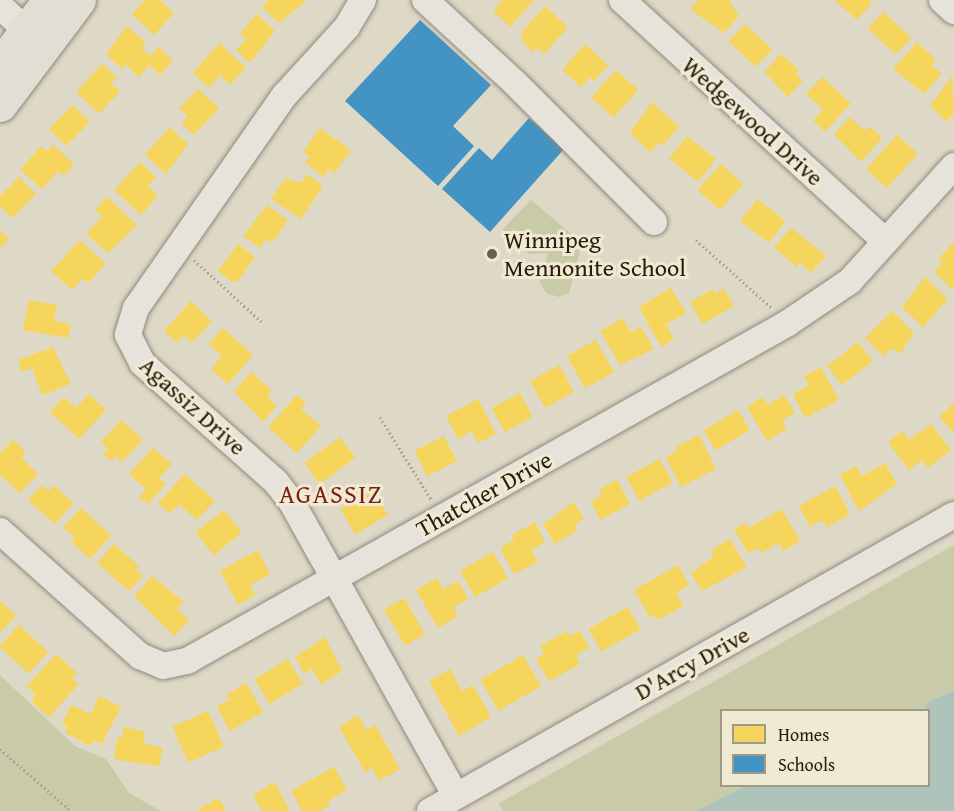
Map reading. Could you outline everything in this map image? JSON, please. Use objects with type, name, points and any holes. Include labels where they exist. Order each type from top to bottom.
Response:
[{"type":"main road","points":[[0,65],[49,0]]},
{"type":"main road","points":[[0,105],[80,0]]},
{"type":"street","name":"Agassiz Drive","points":[[363,0],[347,27],[284,96],[130,321],[128,335],[132,350],[141,363],[276,482],[334,576],[456,796]]},
{"type":"street","points":[[425,0],[507,90],[654,222]]},
{"type":"street","name":"Wedgewood Drive","points":[[622,0],[885,241]]},
{"type":"street","points":[[942,0],[954,11]]},
{"type":"street","points":[[0,6],[26,30]]},
{"type":"street","name":"Thatcher Drive","points":[[0,531],[140,656],[163,666],[187,661],[334,576],[443,518],[788,323],[850,281],[954,166]]},
{"type":"street","name":"D'Arcy Drive","points":[[430,811],[954,515]]},
{"type":"path","points":[[696,240],[788,323]]},
{"type":"path","points":[[179,247],[263,322]]},
{"type":"path","points":[[380,417],[443,518]]},
{"type":"path","points":[[0,748],[70,811]]},
{"type":"green space","points":[[531,200],[576,238],[580,252],[569,293],[559,297],[546,293],[540,283],[548,253],[529,254],[502,230]]},
{"type":"green space","points":[[954,545],[954,691],[929,701],[924,709],[720,709],[720,787],[743,787],[696,811],[503,811],[498,804]]},
{"type":"green space","points":[[0,675],[75,746],[106,759],[129,793],[161,811],[0,811]]},
{"type":"shaded area","points":[[954,691],[954,811],[696,811],[743,787],[930,787],[930,709],[924,709],[929,701]]},
{"type":"building: Homes","points":[[145,0],[160,0],[174,13],[154,35],[132,14]]},
{"type":"building: Homes","points":[[268,0],[307,0],[279,23],[262,7]]},
{"type":"building: Homes","points":[[498,0],[534,0],[510,27],[493,11],[501,2]]},
{"type":"building: Homes","points":[[698,0],[729,0],[739,16],[724,33],[690,9]]},
{"type":"building: Homes","points":[[834,0],[869,0],[872,3],[857,20]]},
{"type":"building: Homes","points":[[545,6],[568,27],[544,54],[537,48],[533,52],[521,40],[524,36],[521,33]]},
{"type":"building: Homes","points":[[883,12],[911,37],[896,55],[868,29]]},
{"type":"building: Homes","points":[[257,14],[275,31],[250,63],[236,50],[246,39],[240,33]]},
{"type":"building: Homes","points":[[745,24],[772,49],[756,67],[729,42]]},
{"type":"building: Homes","points":[[127,26],[146,43],[141,48],[150,56],[159,47],[173,61],[160,75],[149,65],[139,77],[126,65],[122,69],[106,54]]},
{"type":"building: Homes","points":[[917,42],[936,60],[932,65],[942,74],[924,94],[893,69]]},
{"type":"building: Homes","points":[[219,43],[246,68],[230,85],[220,75],[209,88],[193,73]]},
{"type":"building: Homes","points":[[585,44],[608,65],[594,81],[590,77],[581,87],[562,70]]},
{"type":"building: Homes","points":[[781,54],[799,70],[796,74],[803,81],[788,97],[764,72]]},
{"type":"building: Homes","points":[[102,64],[117,77],[111,83],[120,91],[99,114],[76,92]]},
{"type":"building: Homes","points":[[616,70],[638,90],[614,118],[591,97]]},
{"type":"building: Homes","points":[[952,76],[954,113],[947,122],[930,106]]},
{"type":"building: Homes","points":[[822,77],[851,103],[825,132],[813,121],[823,109],[806,94]]},
{"type":"building: Homes","points":[[198,89],[219,108],[194,135],[181,123],[188,116],[179,108]]},
{"type":"building: Homes","points":[[652,102],[679,127],[663,145],[660,142],[650,152],[630,133]]},
{"type":"building: Homes","points":[[73,105],[90,122],[66,146],[49,129]]},
{"type":"building: Homes","points":[[850,117],[865,131],[869,126],[882,138],[861,162],[834,134]]},
{"type":"building: Homes","points":[[170,127],[188,144],[166,174],[145,155]]},
{"type":"building: Homes","points":[[320,128],[351,150],[335,173],[329,169],[324,177],[305,163],[310,156],[303,152]]},
{"type":"building: Homes","points":[[897,135],[918,154],[887,188],[866,169]]},
{"type":"building: Homes","points":[[687,136],[716,159],[698,182],[669,159]]},
{"type":"building: Homes","points":[[53,145],[74,164],[64,176],[58,171],[42,189],[20,170],[41,146],[47,151]]},
{"type":"building: Homes","points":[[140,162],[156,177],[148,186],[158,196],[141,215],[114,190]]},
{"type":"building: Homes","points":[[721,164],[743,184],[720,210],[698,190]]},
{"type":"building: Homes","points":[[307,174],[323,186],[301,219],[271,199],[285,178],[301,183]]},
{"type":"building: Homes","points":[[19,177],[36,194],[12,218],[0,206],[0,196]]},
{"type":"building: Homes","points":[[107,197],[137,225],[108,253],[86,234],[103,216],[95,210]]},
{"type":"building: Homes","points":[[757,199],[786,221],[769,243],[740,221]]},
{"type":"building: Homes","points":[[267,205],[288,220],[272,243],[266,239],[260,248],[243,236]]},
{"type":"building: Homes","points":[[791,228],[826,256],[811,273],[800,262],[796,267],[774,247]]},
{"type":"building: Homes","points":[[0,231],[9,239],[0,249]]},
{"type":"building: Homes","points":[[80,240],[106,264],[88,283],[83,278],[72,290],[51,271]]},
{"type":"building: Homes","points":[[954,242],[954,286],[952,289],[934,272],[943,262],[939,258]]},
{"type":"building: Homes","points":[[238,244],[255,257],[238,281],[232,282],[218,271]]},
{"type":"building: Homes","points":[[925,277],[948,299],[923,327],[902,307]]},
{"type":"building: Homes","points":[[671,288],[686,313],[666,324],[674,339],[661,347],[639,307]]},
{"type":"building: Homes","points":[[713,289],[716,293],[724,289],[734,306],[702,324],[690,302]]},
{"type":"building: Homes","points":[[29,300],[57,305],[54,321],[71,324],[68,338],[23,330]]},
{"type":"building: Homes","points":[[191,301],[212,321],[192,343],[184,335],[177,343],[164,331]]},
{"type":"building: Homes","points":[[892,311],[914,333],[900,354],[891,348],[883,356],[865,338]]},
{"type":"building: Homes","points":[[623,318],[631,332],[641,327],[654,349],[620,365],[600,331]]},
{"type":"building: Homes","points":[[223,328],[253,355],[228,384],[211,369],[222,356],[209,344]]},
{"type":"building: Homes","points":[[596,340],[614,372],[585,388],[567,356]]},
{"type":"building: Homes","points":[[858,342],[873,361],[842,385],[827,366]]},
{"type":"building: Homes","points":[[53,347],[71,384],[42,395],[32,368],[22,372],[18,360]]},
{"type":"building: Homes","points":[[559,365],[574,392],[545,408],[530,381]]},
{"type":"building: Homes","points":[[821,367],[839,400],[805,418],[793,394],[809,385],[804,376]]},
{"type":"building: Homes","points":[[251,372],[272,391],[267,396],[277,406],[263,422],[234,391]]},
{"type":"building: Homes","points":[[520,393],[533,417],[504,432],[492,408]]},
{"type":"building: Homes","points":[[89,394],[106,410],[79,439],[50,412],[64,397],[76,408]]},
{"type":"building: Homes","points":[[297,395],[306,403],[301,409],[321,426],[297,453],[268,427]]},
{"type":"building: Homes","points":[[784,395],[795,413],[782,420],[787,429],[767,441],[747,407],[763,397],[768,405]]},
{"type":"building: Homes","points":[[478,399],[496,434],[478,443],[472,431],[458,439],[446,416]]},
{"type":"building: Homes","points":[[954,403],[954,433],[939,416]]},
{"type":"building: Homes","points":[[738,410],[750,430],[716,450],[704,431]]},
{"type":"building: Homes","points":[[121,420],[143,439],[122,462],[116,456],[111,461],[103,454],[108,448],[101,442]]},
{"type":"building: Homes","points":[[931,424],[951,450],[928,468],[922,460],[909,470],[888,442],[902,431],[909,440]]},
{"type":"building: Homes","points":[[699,435],[716,469],[681,487],[666,457],[677,451],[675,447]]},
{"type":"building: Homes","points":[[444,436],[457,461],[427,476],[415,451]]},
{"type":"building: Homes","points":[[340,437],[355,458],[320,484],[304,463]]},
{"type":"building: Homes","points":[[13,440],[26,452],[21,457],[38,474],[20,493],[0,475],[0,453]]},
{"type":"building: Homes","points":[[153,448],[172,464],[159,478],[166,484],[148,504],[139,497],[146,489],[129,474]]},
{"type":"building: Homes","points":[[660,459],[673,483],[639,501],[626,477]]},
{"type":"building: Homes","points":[[885,463],[897,484],[859,511],[840,475],[856,466],[862,476]]},
{"type":"building: Homes","points":[[185,474],[215,501],[197,520],[179,504],[170,514],[158,503]]},
{"type":"building: Homes","points":[[617,480],[630,504],[600,520],[591,501],[602,496],[599,489]]},
{"type":"building: Homes","points":[[42,485],[49,491],[53,485],[73,503],[55,524],[28,500]]},
{"type":"building: Homes","points":[[835,486],[850,514],[827,527],[822,520],[810,527],[799,506]]},
{"type":"building: Homes","points":[[373,490],[388,515],[355,534],[340,510]]},
{"type":"building: Homes","points":[[574,502],[584,519],[575,524],[578,530],[555,544],[543,524]]},
{"type":"building: Homes","points":[[81,508],[111,535],[90,559],[71,542],[75,538],[63,527]]},
{"type":"building: Homes","points":[[782,509],[800,541],[783,551],[779,543],[761,553],[758,548],[748,553],[734,529],[745,523],[749,528]]},
{"type":"building: Homes","points":[[224,510],[242,533],[213,555],[196,532]]},
{"type":"building: Homes","points":[[535,522],[545,542],[531,550],[538,562],[514,574],[500,548],[514,540],[512,535]]},
{"type":"building: Homes","points":[[730,539],[747,567],[702,591],[691,573],[714,556],[711,550]]},
{"type":"building: Homes","points":[[114,544],[139,566],[136,570],[143,576],[129,591],[97,563]]},
{"type":"building: Homes","points":[[258,550],[270,574],[250,585],[255,595],[238,605],[220,571]]},
{"type":"building: Homes","points":[[493,552],[508,578],[475,597],[460,571]]},
{"type":"building: Homes","points":[[678,565],[689,585],[676,593],[683,606],[658,620],[655,615],[650,618],[634,590]]},
{"type":"building: Homes","points":[[152,576],[184,602],[177,609],[189,620],[174,636],[134,596]]},
{"type":"building: Homes","points":[[437,578],[443,589],[458,581],[468,599],[453,607],[458,616],[438,628],[416,590]]},
{"type":"building: Homes","points":[[404,598],[425,634],[405,646],[384,610]]},
{"type":"building: Homes","points":[[0,601],[16,615],[0,633]]},
{"type":"building: Homes","points":[[628,607],[641,630],[601,652],[589,629]]},
{"type":"building: Homes","points":[[19,625],[48,652],[28,673],[0,647]]},
{"type":"building: Homes","points":[[567,631],[570,636],[580,631],[589,648],[576,655],[580,664],[549,681],[536,659],[544,654],[540,646]]},
{"type":"building: Homes","points":[[325,637],[342,671],[321,684],[312,669],[304,673],[295,657]]},
{"type":"building: Homes","points":[[56,654],[77,673],[72,678],[79,684],[49,717],[31,701],[36,695],[27,686]]},
{"type":"building: Homes","points":[[523,655],[541,686],[499,711],[481,680]]},
{"type":"building: Homes","points":[[288,659],[303,684],[270,704],[255,679]]},
{"type":"building: Homes","points":[[450,669],[462,691],[473,685],[491,717],[459,736],[429,681]]},
{"type":"building: Homes","points":[[246,683],[263,712],[230,731],[217,707],[229,700],[226,695]]},
{"type":"building: Homes","points":[[99,696],[121,707],[102,744],[94,740],[91,746],[65,733],[68,727],[62,724],[71,705],[91,714]]},
{"type":"building: Homes","points":[[208,711],[224,747],[188,762],[172,727]]},
{"type":"building: Homes","points":[[358,715],[366,730],[375,725],[400,769],[379,781],[372,768],[365,772],[339,727]]},
{"type":"building: Homes","points":[[124,727],[145,732],[143,743],[163,748],[159,766],[117,760],[114,755],[118,737],[122,738]]},
{"type":"building: Homes","points":[[334,767],[347,790],[328,801],[330,805],[320,811],[302,811],[291,791]]},
{"type":"building: Homes","points":[[274,782],[290,811],[262,811],[253,795]]},
{"type":"building: Homes","points":[[219,798],[226,811],[195,811]]},
{"type":"building: Schools","points":[[420,20],[491,85],[453,126],[474,146],[438,186],[345,101]]},
{"type":"building: Schools","points":[[529,118],[564,149],[490,232],[442,189],[479,148],[492,160]]},
{"type":"place","name":"Winnipeg Mennonite School","points":[[492,254]]},
{"type":"district","name":"AGASSIZ","points":[[331,494]]}]
